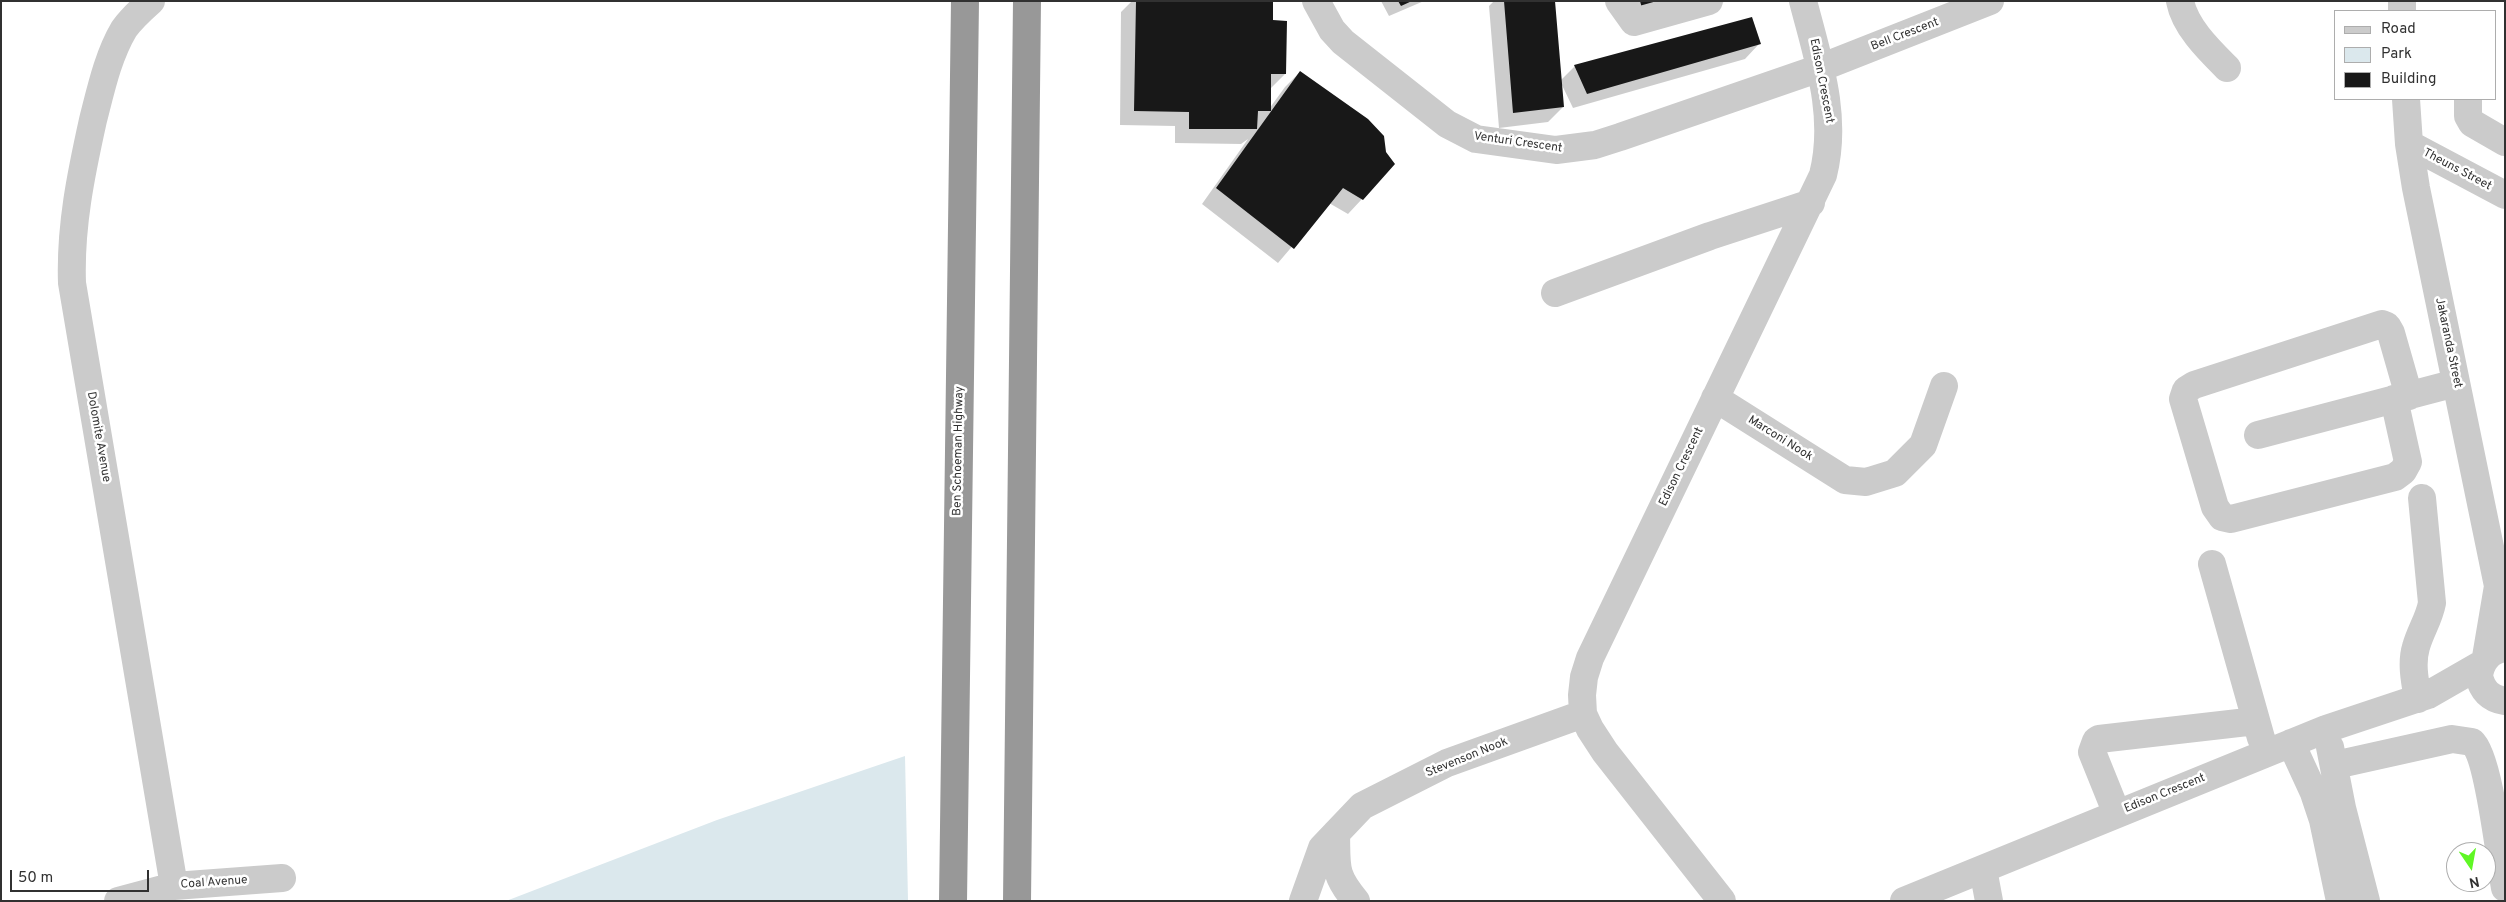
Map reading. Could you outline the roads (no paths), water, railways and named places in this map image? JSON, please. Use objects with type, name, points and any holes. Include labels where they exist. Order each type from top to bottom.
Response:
[{"type":"highway","name":"Ben Schoeman Highway","points":[[953,901],[965,1]]},
{"type":"highway","points":[[1017,901],[1027,1]]},
{"type":"street","name":"Dolomite Avenue","points":[[151,1],[125,27],[113,50],[101,87],[77,198],[71,253],[73,292],[174,886]]},
{"type":"street","name":"Venturi Crescent","points":[[1316,1],[1332,30],[1343,42],[1447,124],[1476,139],[1532,147],[1556,150],[1595,145],[1820,68]]},
{"type":"street","points":[[1619,1],[1634,22],[1709,1]]},
{"type":"street","name":"Edison Crescent","points":[[1583,714],[1584,677],[1590,658],[1823,175],[1829,152],[1828,106],[1803,1]]},
{"type":"street","name":"Bell Crescent","points":[[1820,68],[1990,1]]},
{"type":"street","points":[[2180,1],[2182,10],[2209,50],[2227,68]]},
{"type":"street","name":"Jakaranda Street","points":[[2406,100],[2409,144],[2456,383],[2501,594],[2491,656],[2480,676],[2499,701]]},
{"type":"street","points":[[2468,100],[2468,116],[2472,123],[2505,142]]},
{"type":"street","name":"Theuns Street","points":[[2409,144],[2505,195]]},
{"type":"street","points":[[1555,292],[1710,236],[1811,203]]},
{"type":"street","points":[[2382,324],[2387,326],[2392,333],[2401,398],[2408,462],[2403,471],[2395,477],[2230,519],[2222,517],[2215,507],[2183,399],[2186,390],[2194,385],[2382,324]]},
{"type":"street","points":[[2258,434],[2456,383]]},
{"type":"street","name":"Marconi Nook","points":[[1714,398],[1845,480],[1866,482],[1895,473],[1923,445],[1944,386]]},
{"type":"street","points":[[2422,498],[2432,603],[2430,616],[2415,648],[2414,672],[2423,697]]},
{"type":"street","points":[[2212,564],[2265,753]]},
{"type":"street","name":"Edison Crescent","points":[[1904,901],[2326,729],[2423,697],[2491,656]]},
{"type":"street","name":"Edison Crescent","points":[[2423,697],[2499,701]]},
{"type":"street","points":[[1583,714],[1605,752],[1722,901]]},
{"type":"street","name":"Stevenson Nook","points":[[1302,901],[1322,848],[1362,806],[1447,763],[1583,714]]},
{"type":"street","points":[[2117,814],[2092,752],[2093,744],[2099,739],[2256,721]]},
{"type":"street","points":[[2326,729],[2335,765],[2342,808],[2366,901]]},
{"type":"street","points":[[2335,765],[2452,739],[2472,742],[2481,752],[2486,774],[2505,888]]},
{"type":"street","points":[[2291,743],[2314,793],[2340,901]]},
{"type":"street","points":[[1336,833],[1336,869],[1342,884],[1356,901]]},
{"type":"street","points":[[1983,869],[1989,901]]},
{"type":"street","name":"Coal Avenue","points":[[118,901],[174,886],[282,878]]}]
